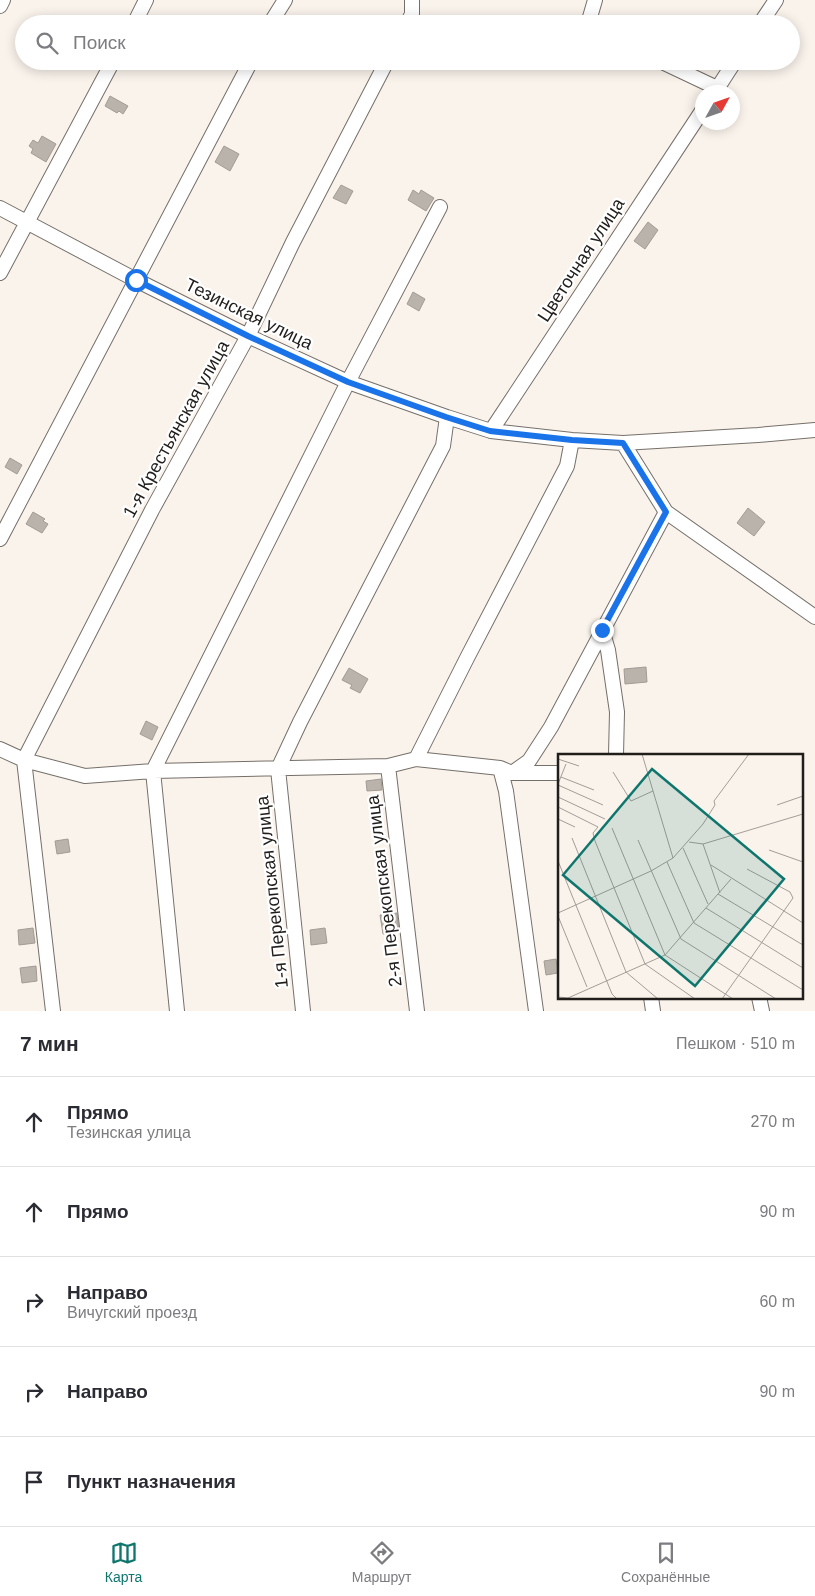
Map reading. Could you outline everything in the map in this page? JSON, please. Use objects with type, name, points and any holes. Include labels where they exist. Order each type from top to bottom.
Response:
[{"type":"street","points":[[0,6],[3,0]]},
{"type":"street","points":[[138,15],[146,0]]},
{"type":"street","points":[[276,15],[285,0]]},
{"type":"street","points":[[412,0],[412,15]]},
{"type":"street","points":[[591,15],[595,0]]},
{"type":"street","points":[[766,15],[776,0]]},
{"type":"street","points":[[0,273],[108,70]]},
{"type":"street","points":[[0,539],[246,70]]},
{"type":"street","name":"1-я Крестьянская улица","points":[[24,760],[152,510],[248,336],[293,242],[382,70]]},
{"type":"street","points":[[677,70],[706,85]]},
{"type":"street","points":[[719,85],[729,70]]},
{"type":"street","name":"Цветочная улица","points":[[490,431],[695,122]]},
{"type":"street","points":[[177,1011],[152,771],[348,382],[440,207]]},
{"type":"street","name":"Тезинская улица","points":[[0,208],[136,280],[248,336],[348,382],[490,431],[572,440],[623,443],[815,430]]},
{"type":"street","points":[[278,769],[304,713],[443,446],[446,417]]},
{"type":"street","points":[[416,759],[567,466],[572,440]]},
{"type":"street","points":[[623,443],[666,512],[815,617]]},
{"type":"street","points":[[506,771],[529,761],[551,727],[666,512]]},
{"type":"street","points":[[602,630],[608,650],[617,712],[616,754]]},
{"type":"street","points":[[0,749],[24,760],[85,776],[152,771],[388,766],[416,759],[506,771],[558,773]]},
{"type":"street","points":[[24,760],[53,1011]]},
{"type":"street","name":"2-я Перекопская улица","points":[[388,766],[417,1011]]},
{"type":"street","name":"1-я Перекопская улица","points":[[278,769],[303,1011]]},
{"type":"street","points":[[506,771],[506,791],[536,1011]]},
{"type":"street","points":[[651,998],[653,1011]]},
{"type":"street","points":[[759,998],[762,1011]]},
{"type":"building","points":[[110,96],[128,106],[123,114],[119,111],[117,113],[105,106]]},
{"type":"building","points":[[42,136],[56,144],[46,162],[31,153],[33,149],[29,146],[33,140],[38,143]]},
{"type":"building","points":[[224,146],[239,154],[230,171],[215,162]]},
{"type":"building","points":[[341,185],[353,191],[346,204],[333,198]]},
{"type":"building","points":[[413,190],[419,194],[421,190],[434,198],[426,211],[408,200]]},
{"type":"building","points":[[648,222],[658,230],[645,249],[634,241]]},
{"type":"building","points":[[413,292],[425,299],[419,311],[407,304]]},
{"type":"building","points":[[10,458],[22,465],[17,474],[5,467]]},
{"type":"building","points":[[748,508],[765,522],[754,536],[737,523]]},
{"type":"building","points":[[33,512],[45,519],[43,521],[48,524],[42,533],[26,524]]},
{"type":"building","points":[[646,667],[647,682],[625,684],[624,669]]},
{"type":"building","points":[[349,668],[368,679],[360,693],[350,688],[352,685],[342,680]]},
{"type":"building","points":[[146,721],[158,727],[152,740],[140,734]]},
{"type":"building","points":[[381,779],[382,790],[367,791],[366,781]]},
{"type":"building","points":[[68,839],[70,852],[57,854],[55,841]]},
{"type":"building","points":[[397,913],[399,932],[383,934],[380,915]]},
{"type":"building","points":[[33,928],[35,943],[19,945],[18,930]]},
{"type":"building","points":[[325,928],[327,943],[311,945],[310,930]]},
{"type":"building","points":[[556,959],[558,973],[546,975],[544,961]]},
{"type":"building","points":[[36,966],[37,981],[22,983],[20,968]]},
{"type":"route","points":[[136,280],[248,336],[348,382],[446,417],[490,431],[572,440],[623,443],[666,512],[602,630]]}]
